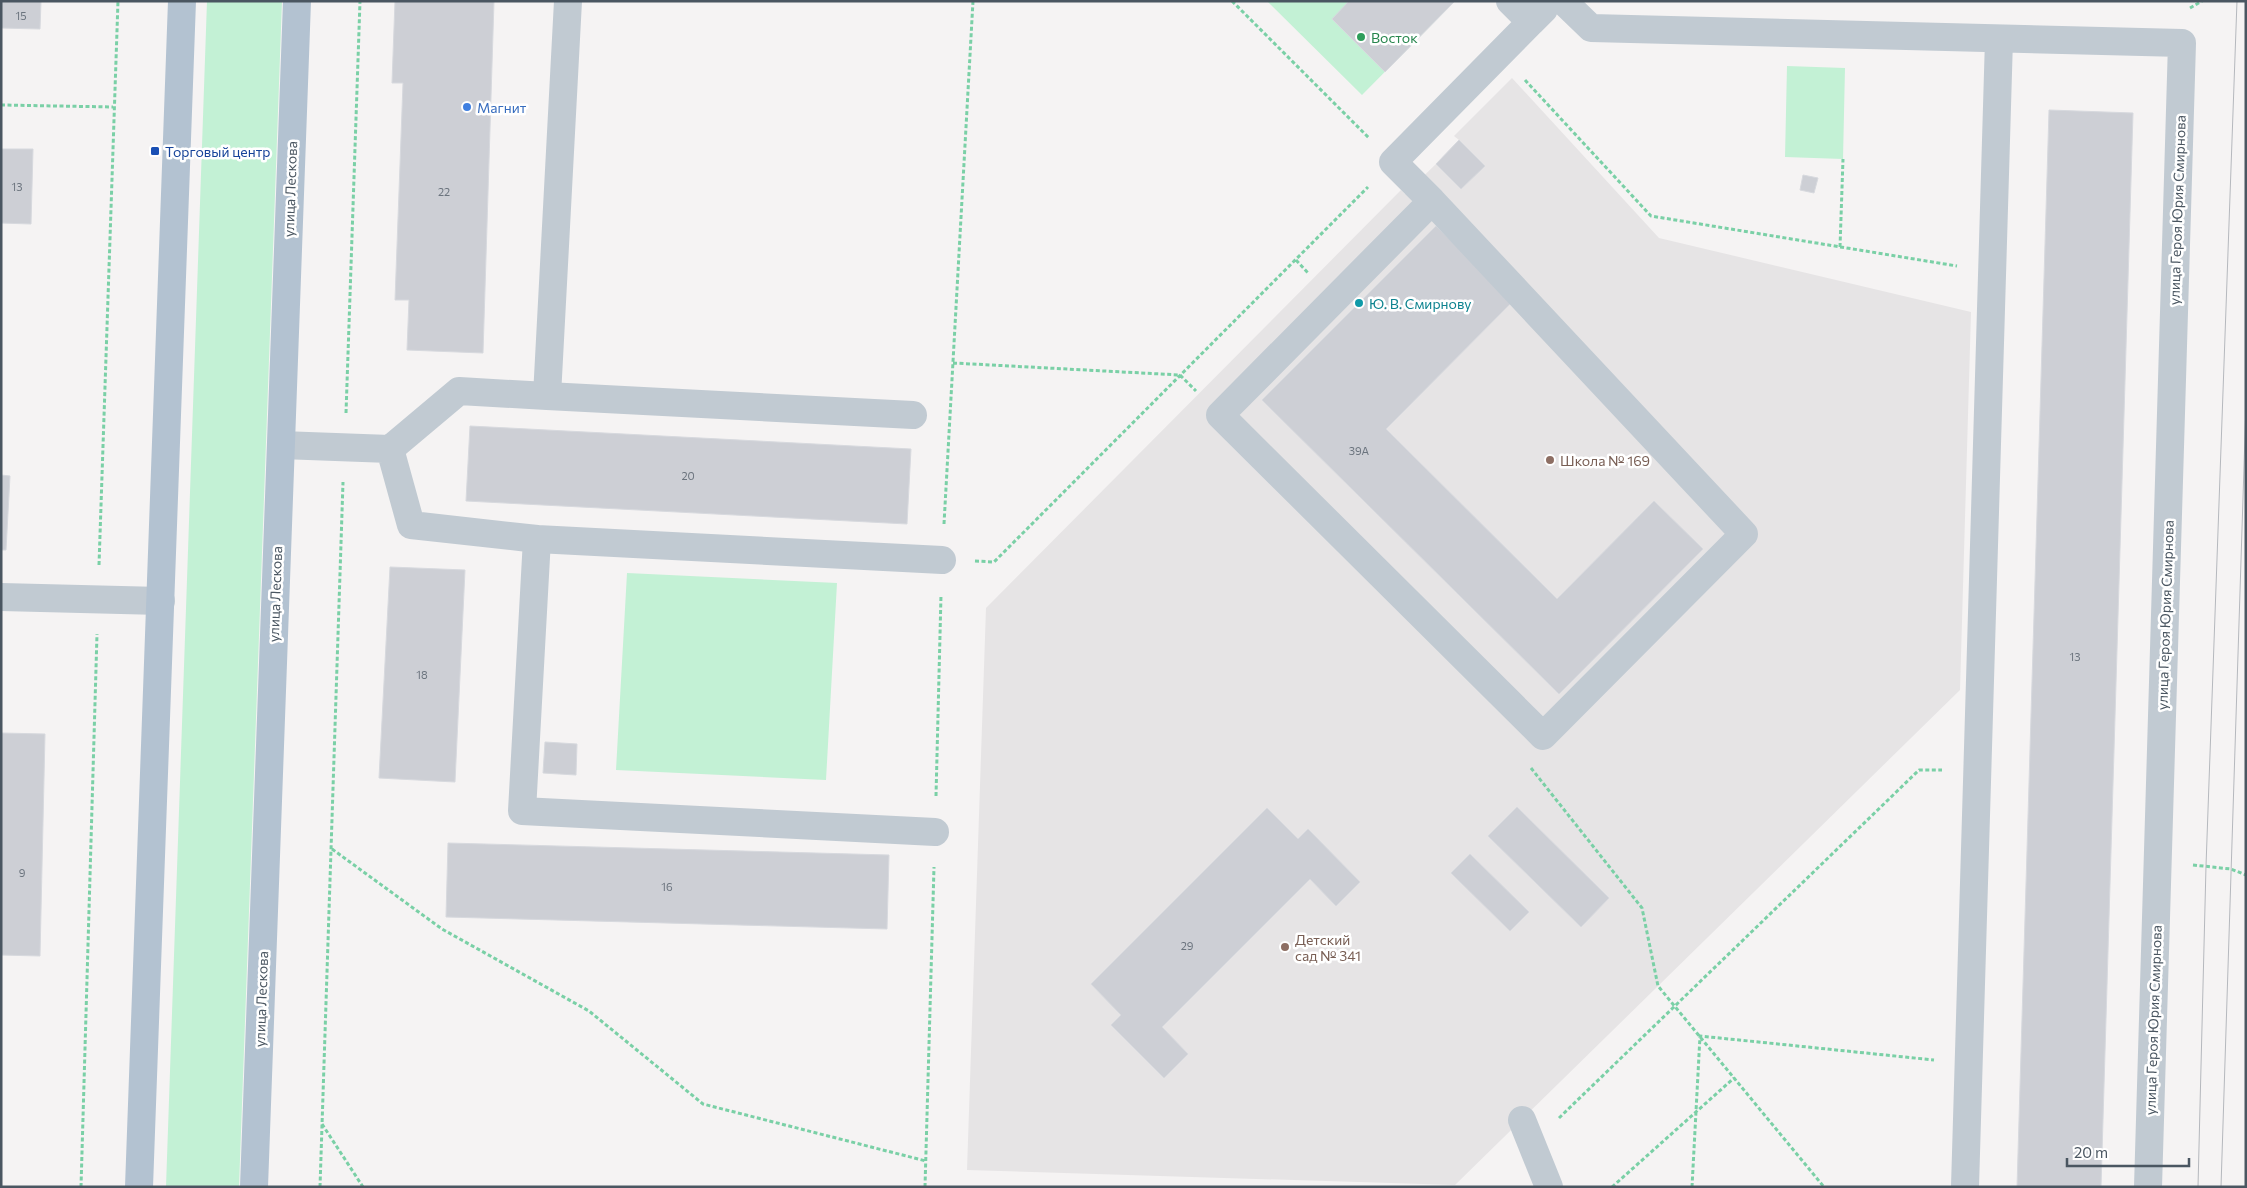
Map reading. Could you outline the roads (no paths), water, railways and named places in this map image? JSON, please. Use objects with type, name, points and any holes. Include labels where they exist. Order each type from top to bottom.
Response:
[{"type":"main road","points":[[140,1187],[182,1]]},
{"type":"main road","name":"улица Лескова","points":[[254,1187],[297,1]]},
{"type":"lane","points":[[546,396],[568,1]]},
{"type":"lane","points":[[1510,1],[1531,22]]},
{"type":"lane","points":[[1432,201],[1220,414],[1542,736],[1744,534],[1432,201],[1392,162],[1552,1]]},
{"type":"lane","points":[[1563,1],[1591,28],[1999,39],[1965,1187]]},
{"type":"lane","name":"улица Героя Юрия Смирнова","points":[[1999,39],[2182,44],[2148,1187]]},
{"type":"lane","points":[[281,445],[390,449],[459,391],[913,415]]},
{"type":"lane","points":[[390,449],[412,525],[537,539],[942,560]]},
{"type":"lane","points":[[537,539],[522,811],[935,832]]},
{"type":"lane","points":[[1,597],[161,601]]},
{"type":"lane","points":[[1522,1120],[1549,1187]]},
{"type":"tram line","points":[[2198,1187],[2206,866],[2237,1]]},
{"type":"tram line","points":[[2221,1187],[2246,404]]},
{"type":"place","name":"Восток","points":[[1361,37]]},
{"type":"place","name":"Магнит","points":[[467,107]]},
{"type":"place","name":"Торговый центр","points":[[155,151]]},
{"type":"place","name":"Ю. В. Смирнову","points":[[1359,303]]},
{"type":"place","name":"Школа № 169","points":[[1550,460]]},
{"type":"place","name":"Детский сад № 341","points":[[1285,947]]}]
